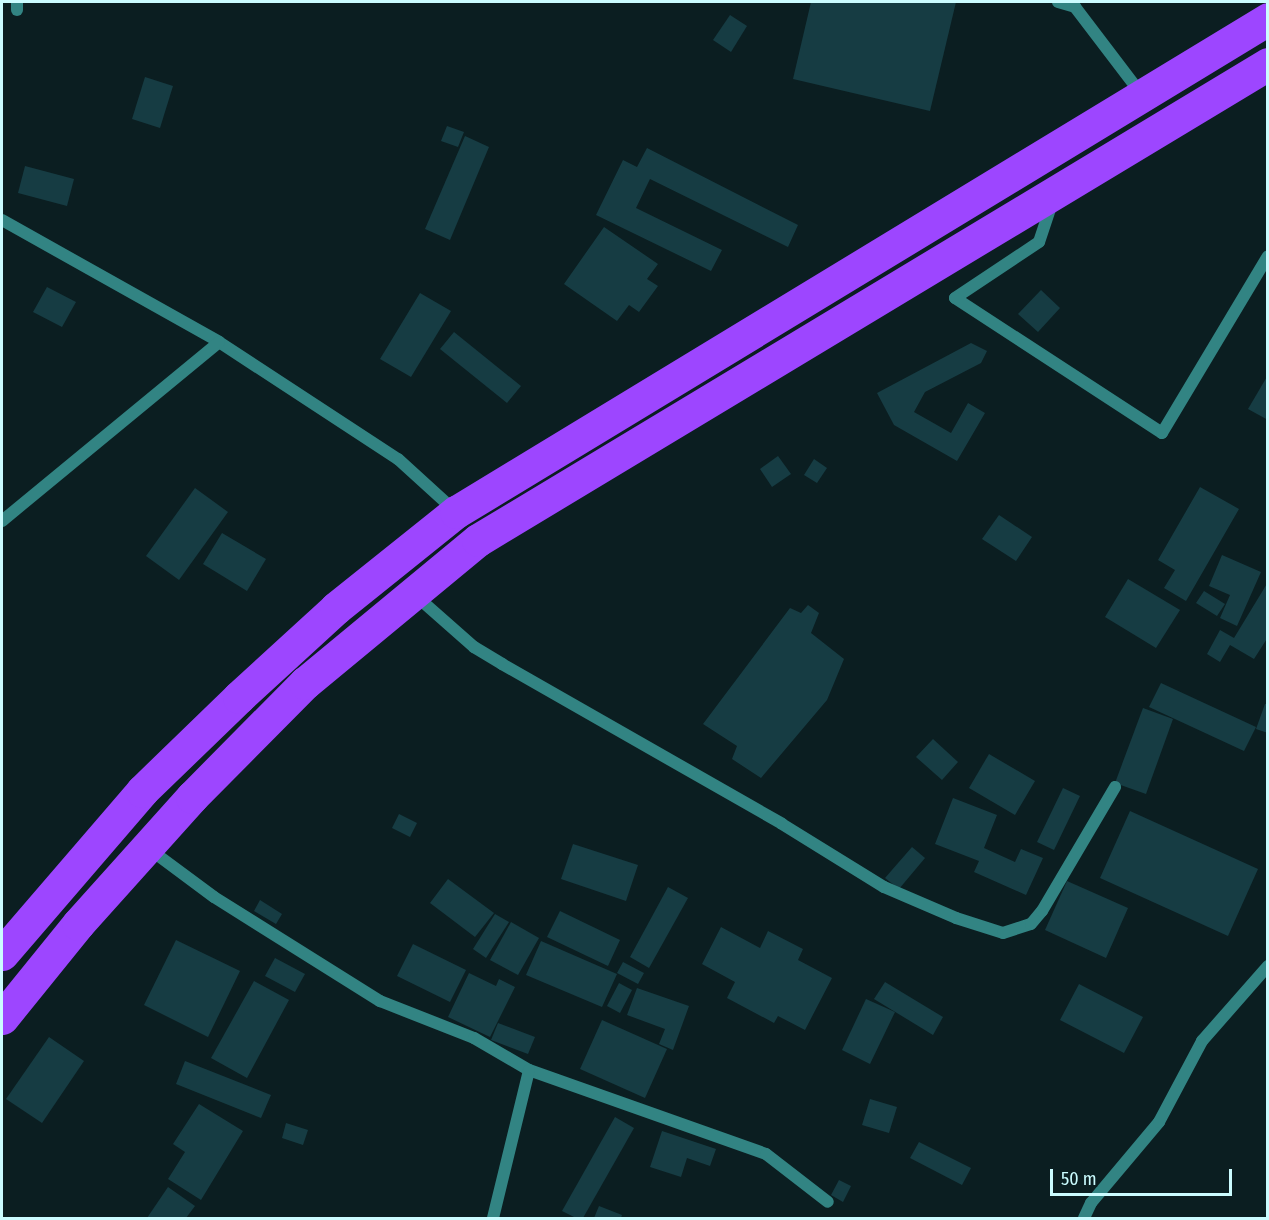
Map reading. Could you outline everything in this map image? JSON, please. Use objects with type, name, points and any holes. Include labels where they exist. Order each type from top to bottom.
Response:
[{"type":"highway","points":[[2,954],[142,791],[238,697],[336,608],[1268,19]]},
{"type":"highway","points":[[2,1018],[147,847],[305,683],[415,595],[467,526],[1056,191],[1268,64]]},
{"type":"street","points":[[1058,2],[1076,4],[1143,96]]},
{"type":"street","points":[[1056,191],[1040,242],[955,298],[1162,433],[1268,256]]},
{"type":"street","points":[[2,220],[219,342],[399,459],[467,526]]},
{"type":"street","points":[[2,521],[219,342]]},
{"type":"street","points":[[415,595],[474,646],[502,664],[782,824],[884,887],[956,918],[1003,933],[1031,924],[1042,911],[1115,787]]},
{"type":"street","points":[[147,847],[214,897],[380,1001],[474,1038],[529,1070],[766,1154],[828,1202]]},
{"type":"street","points":[[1084,1218],[1091,1203],[1159,1122],[1202,1041],[1268,966]]},
{"type":"street","points":[[493,1218],[529,1070]]},
{"type":"building","points":[[811,2],[956,2],[930,111],[793,79]]},
{"type":"building","points":[[730,15],[747,26],[731,52],[713,40]]},
{"type":"building","points":[[145,77],[173,86],[160,128],[132,119]]},
{"type":"building","points":[[447,126],[464,132],[458,147],[441,141]]},
{"type":"building","points":[[465,136],[489,147],[450,240],[425,229]]},
{"type":"building","points":[[647,148],[798,225],[788,247],[650,179],[636,208],[722,250],[711,271],[596,215],[623,160],[637,167]]},
{"type":"building","points":[[25,166],[74,179],[67,206],[18,193]]},
{"type":"building","points":[[604,227],[658,264],[647,279],[658,286],[639,312],[629,305],[617,321],[564,284]]},
{"type":"building","points":[[47,287],[76,302],[62,327],[33,312]]},
{"type":"building","points":[[1041,290],[1060,308],[1038,332],[1018,314]]},
{"type":"building","points":[[420,293],[451,311],[411,377],[380,359]]},
{"type":"building","points":[[454,332],[521,386],[507,403],[440,349]]},
{"type":"building","points":[[971,343],[987,351],[981,363],[925,392],[914,412],[951,433],[968,403],[985,413],[957,461],[894,425],[877,393]]},
{"type":"building","points":[[1268,375],[1268,420],[1248,409]]},
{"type":"building","points":[[778,456],[791,474],[772,487],[760,469]]},
{"type":"building","points":[[814,459],[827,468],[817,483],[804,475]]},
{"type":"building","points":[[1200,487],[1239,509],[1186,601],[1164,588],[1175,570],[1158,560]]},
{"type":"building","points":[[195,488],[228,512],[179,580],[146,556]]},
{"type":"building","points":[[999,515],[1032,537],[1016,561],[982,539]]},
{"type":"building","points":[[222,533],[266,559],[247,591],[203,564]]},
{"type":"building","points":[[1222,555],[1261,572],[1237,626],[1220,618],[1230,595],[1209,586]]},
{"type":"building","points":[[1128,579],[1180,610],[1156,648],[1105,617]]},
{"type":"building","points":[[1268,582],[1268,637],[1254,659],[1230,645],[1220,662],[1207,654],[1220,630],[1234,638]]},
{"type":"building","points":[[1204,591],[1225,604],[1217,616],[1196,603]]},
{"type":"building","points":[[808,605],[819,613],[811,633],[844,659],[827,700],[761,778],[732,759],[737,746],[703,724],[790,608],[801,613]]},
{"type":"building","points":[[1161,683],[1256,727],[1244,751],[1149,707]]},
{"type":"building","points":[[1265,704],[1268,704],[1268,733],[1256,729]]},
{"type":"building","points":[[1143,708],[1173,719],[1146,794],[1115,783]]},
{"type":"building","points":[[933,739],[958,762],[942,780],[916,757]]},
{"type":"building","points":[[989,754],[1035,781],[1015,815],[969,788]]},
{"type":"building","points":[[1063,788],[1080,796],[1054,850],[1037,842]]},
{"type":"building","points":[[953,798],[997,815],[984,848],[1015,862],[1021,849],[1043,858],[1026,895],[974,872],[979,861],[935,844]]},
{"type":"building","points":[[1130,811],[1258,869],[1228,936],[1100,878]]},
{"type":"building","points":[[399,814],[417,823],[410,837],[392,828]]},
{"type":"building","points":[[573,844],[638,865],[626,901],[561,879]]},
{"type":"building","points":[[912,847],[925,858],[899,889],[885,878]]},
{"type":"building","points":[[448,879],[494,913],[475,937],[430,903]]},
{"type":"building","points":[[1067,881],[1128,908],[1106,958],[1045,930]]},
{"type":"building","points":[[668,887],[688,898],[649,968],[630,957]]},
{"type":"building","points":[[260,900],[282,914],[276,924],[254,911]]},
{"type":"building","points":[[560,911],[620,940],[608,966],[547,937]]},
{"type":"building","points":[[495,914],[509,922],[486,958],[473,949]]},
{"type":"building","points":[[511,922],[539,938],[518,975],[490,960]]},
{"type":"building","points":[[721,927],[760,948],[768,931],[803,949],[798,960],[832,978],[805,1030],[778,1016],[774,1023],[727,998],[735,982],[702,964]]},
{"type":"building","points":[[176,940],[240,971],[208,1037],[144,1005]]},
{"type":"building","points":[[541,941],[617,974],[602,1007],[526,975]]},
{"type":"building","points":[[413,944],[466,970],[450,1002],[397,976]]},
{"type":"building","points":[[275,958],[305,974],[295,992],[265,976]]},
{"type":"building","points":[[623,962],[644,973],[638,984],[617,973]]},
{"type":"building","points":[[469,973],[496,986],[499,979],[515,987],[490,1037],[448,1017]]},
{"type":"building","points":[[254,981],[289,1000],[247,1078],[211,1058]]},
{"type":"building","points":[[885,982],[943,1017],[933,1035],[874,999]]},
{"type":"building","points":[[619,983],[632,990],[620,1013],[607,1006]]},
{"type":"building","points":[[1079,984],[1143,1017],[1124,1053],[1060,1020]]},
{"type":"building","points":[[637,988],[689,1006],[673,1050],[659,1044],[665,1029],[627,1015]]},
{"type":"building","points":[[866,999],[895,1012],[870,1064],[842,1050]]},
{"type":"building","points":[[602,1020],[667,1049],[645,1098],[580,1069]]},
{"type":"building","points":[[498,1023],[535,1037],[528,1054],[491,1040]]},
{"type":"building","points":[[49,1037],[84,1061],[42,1123],[6,1099]]},
{"type":"building","points":[[185,1061],[271,1095],[261,1118],[176,1084]]},
{"type":"building","points":[[870,1099],[897,1107],[889,1133],[862,1125]]},
{"type":"building","points":[[199,1104],[243,1131],[201,1200],[168,1179],[185,1152],[173,1144]]},
{"type":"building","points":[[615,1117],[634,1128],[583,1218],[576,1218],[562,1211]]},
{"type":"building","points":[[286,1123],[308,1130],[303,1145],[282,1138]]},
{"type":"building","points":[[662,1131],[716,1149],[710,1166],[687,1158],[681,1177],[650,1167]]},
{"type":"building","points":[[919,1142],[971,1168],[962,1185],[910,1158]]},
{"type":"building","points":[[839,1180],[851,1186],[843,1202],[831,1195]]},
{"type":"building","points":[[168,1187],[195,1206],[186,1218],[147,1218]]},
{"type":"building","points":[[599,1206],[622,1215],[621,1218],[594,1218]]}]
